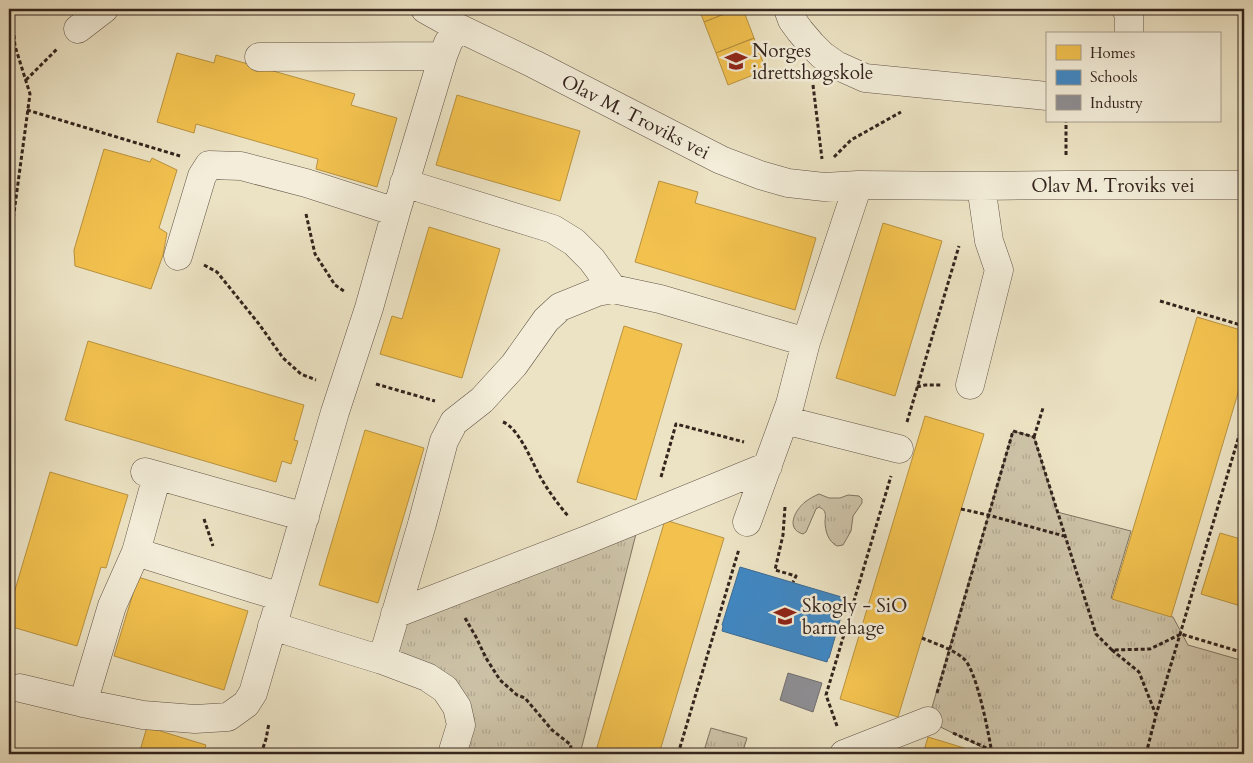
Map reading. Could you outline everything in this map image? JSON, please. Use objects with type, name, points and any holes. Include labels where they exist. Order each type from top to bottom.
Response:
[{"type":"street","points":[[78,29],[104,9]]},
{"type":"street","name":"Olav M. Troviks vei","points":[[425,9],[721,160],[760,175],[788,183],[824,187],[858,185],[1244,185]]},
{"type":"street","points":[[788,9],[792,20],[800,31],[822,55],[836,65],[865,78],[1046,96]]},
{"type":"street","points":[[1126,9],[1129,16],[1129,32]]},
{"type":"street","points":[[20,688],[143,715],[195,719],[228,717],[246,704],[253,693],[369,308],[404,183],[448,43],[457,27]]},
{"type":"street","points":[[259,56],[444,56]]},
{"type":"street","points":[[178,256],[202,176],[209,165],[241,166],[306,183],[396,212]]},
{"type":"street","points":[[404,183],[553,229],[574,242],[592,260],[613,289]]},
{"type":"street","points":[[748,522],[784,420],[806,342],[858,185]]},
{"type":"street","points":[[970,385],[999,270],[989,241],[981,186]]},
{"type":"street","points":[[382,660],[444,441],[454,422],[482,400],[514,365],[546,320],[560,307],[596,292],[613,289],[660,299],[806,342]]},
{"type":"street","points":[[784,420],[899,449]]},
{"type":"street","points":[[395,614],[651,514],[771,459]]},
{"type":"street","points":[[82,703],[112,606],[136,552],[151,474],[305,517]]},
{"type":"street","points":[[136,552],[281,597]]},
{"type":"street","points":[[272,626],[427,676],[445,689],[457,707],[461,725],[452,754]]},
{"type":"street","points":[[846,753],[928,721]]},
{"type":"path","points":[[9,250],[30,94],[16,46],[12,18],[16,9]]},
{"type":"path","points":[[26,80],[78,29]]},
{"type":"path","points":[[813,80],[822,159]]},
{"type":"path","points":[[829,162],[851,140],[906,109]]},
{"type":"path","points":[[27,110],[209,165]]},
{"type":"path","points":[[1066,122],[1066,156]]},
{"type":"path","points":[[306,183],[306,217],[315,254],[335,285],[369,308]]},
{"type":"path","points":[[846,753],[826,695],[960,240]]},
{"type":"path","points":[[178,256],[202,264],[216,272],[260,324],[283,358],[301,374],[343,390]]},
{"type":"path","points":[[1160,301],[1244,326]]},
{"type":"path","points":[[1043,408],[1034,437],[1096,634],[1139,672],[1156,715]]},
{"type":"path","points":[[1146,754],[1244,419]]},
{"type":"path","points":[[651,514],[676,424],[771,459]]},
{"type":"path","points":[[1000,754],[992,753],[928,721],[1013,431],[1034,437]]},
{"type":"path","points":[[193,486],[225,580]]},
{"type":"path","points":[[786,505],[783,535],[776,570],[796,576],[794,582]]},
{"type":"path","points":[[961,509],[1065,537]]},
{"type":"path","points":[[678,754],[748,522]]},
{"type":"path","points":[[452,592],[486,658],[500,680],[518,695],[525,698],[552,730],[571,745],[570,754]]},
{"type":"path","points":[[1112,650],[1150,649],[1181,634],[1244,653]]},
{"type":"path","points":[[922,638],[949,650],[969,664],[979,694],[992,753]]},
{"type":"green space","points":[[1013,431],[1034,437],[1057,512],[1131,531],[1111,598],[1173,617],[1188,645],[1244,661],[1244,754],[1000,754],[992,752],[928,721]]},
{"type":"green space","points":[[819,494],[829,498],[840,498],[848,495],[859,496],[862,499],[862,503],[853,516],[851,531],[843,545],[837,546],[829,539],[825,514],[819,507],[816,509],[806,532],[803,534],[794,528],[795,514],[805,502]]},
{"type":"green space","points":[[638,526],[580,754],[459,754],[467,728],[389,654],[397,625]]},
{"type":"green space","points":[[711,728],[747,738],[742,754],[703,754]]},
{"type":"building: Homes","points":[[699,9],[737,9],[704,22]]},
{"type":"building: Homes","points":[[737,9],[743,9],[754,38],[716,53],[704,22]]},
{"type":"building: Homes","points":[[754,38],[766,70],[728,85],[716,53]]},
{"type":"building: Homes","points":[[177,53],[214,63],[216,55],[355,94],[351,105],[397,118],[377,187],[316,169],[318,159],[196,124],[194,133],[157,122]]},
{"type":"building: Homes","points":[[457,95],[580,131],[560,201],[436,165]]},
{"type":"building: Homes","points":[[104,149],[150,162],[152,158],[177,170],[159,228],[167,233],[163,255],[151,289],[75,266],[74,250]]},
{"type":"building: Homes","points":[[659,181],[698,192],[695,203],[816,238],[795,310],[635,262]]},
{"type":"building: Homes","points":[[883,223],[942,241],[895,396],[836,378]]},
{"type":"building: Homes","points":[[429,227],[500,249],[462,378],[380,354],[392,316],[402,319]]},
{"type":"building: Homes","points":[[1197,317],[1244,331],[1244,373],[1171,617],[1112,599]]},
{"type":"building: Homes","points":[[624,326],[682,344],[636,500],[577,482]]},
{"type":"building: Homes","points":[[88,341],[304,405],[294,440],[298,441],[291,464],[282,461],[276,482],[65,420]]},
{"type":"building: Homes","points":[[925,416],[984,434],[898,717],[840,699]]},
{"type":"building: Homes","points":[[365,430],[424,448],[378,603],[319,585]]},
{"type":"building: Homes","points":[[50,472],[128,495],[106,568],[101,567],[77,646],[9,626],[9,610]]},
{"type":"building: Homes","points":[[665,520],[724,538],[659,754],[595,754]]},
{"type":"building: Homes","points":[[1220,533],[1244,540],[1244,607],[1201,594]]},
{"type":"building: Homes","points":[[138,577],[248,611],[224,690],[114,656]]},
{"type":"building: Homes","points":[[147,727],[206,745],[203,754],[139,754]]},
{"type":"building: Homes","points":[[928,737],[984,754],[923,754]]},
{"type":"building: Schools","points":[[740,567],[845,598],[827,662],[722,631],[722,625]]},
{"type":"building: Industry","points":[[788,673],[822,683],[813,712],[780,700]]},
{"type":"place","name":"Norges idrettshøgskole","points":[[736,61]]},
{"type":"place","name":"Skogly - SiO barnehage","points":[[785,616]]}]
